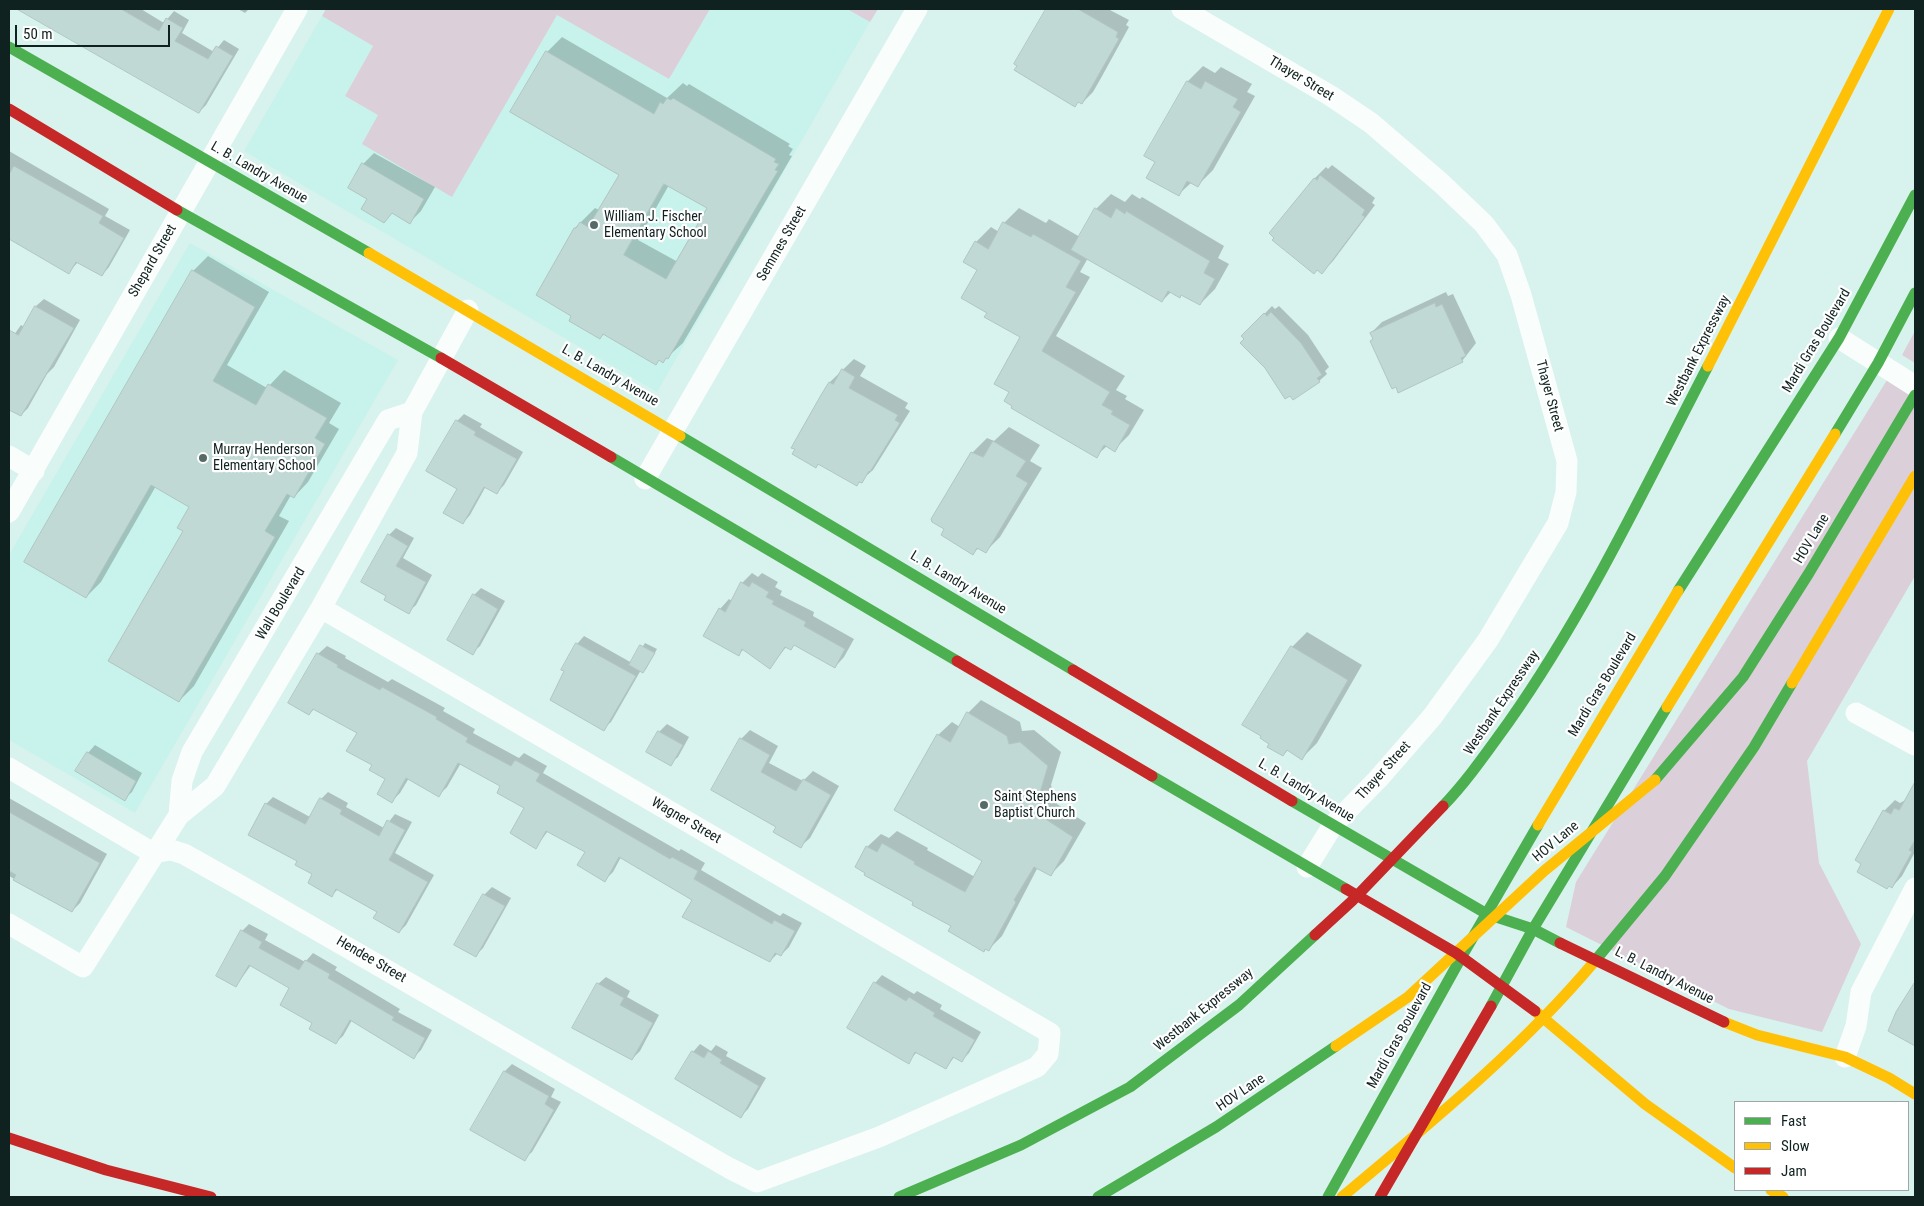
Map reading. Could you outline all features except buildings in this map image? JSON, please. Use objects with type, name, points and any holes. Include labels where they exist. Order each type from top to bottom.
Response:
[{"type":"main road","name":"Westbank Expressway","points":[[899,1197],[1022,1145],[1130,1087],[1240,1005],[1352,901],[1464,784],[1535,684],[1596,582],[1740,306],[1889,9]]},
{"type":"main road","name":"L. B. Landry Avenue","points":[[9,47],[468,310],[1487,914],[1533,929],[1708,1016],[1757,1035],[1845,1058],[1888,1078],[1915,1094]]},
{"type":"main road","points":[[9,108],[181,212],[442,359],[1306,867],[1421,930],[1462,956],[1502,985],[1561,1031],[1666,1120],[1734,1167]]},
{"type":"main road","name":"Mardi Gras Boulevard","points":[[1328,1197],[1462,956],[1659,621],[1839,338],[1915,195]]},
{"type":"main road","points":[[1380,1197],[1467,1048],[1533,929],[1878,363],[1915,293]]},
{"type":"main road","name":"HOV Lane","points":[[1098,1197],[1216,1127],[1408,997],[1544,871],[1655,780],[1744,677],[1809,573],[1915,394]]},
{"type":"main road","points":[[1342,1197],[1462,1097],[1559,1002],[1665,876],[1754,747],[1915,476]]},
{"type":"main road","points":[[9,1136],[20,1142],[106,1170],[211,1197]]},
{"type":"main road","points":[[1772,1191],[1783,1197]]},
{"type":"street","name":"Shepard Street","points":[[9,512],[297,9]]},
{"type":"street","name":"Semmes Street","points":[[646,479],[917,9]]},
{"type":"street","name":"Thayer Street","points":[[1182,9],[1331,96],[1371,123],[1441,183],[1484,224],[1507,255],[1521,295],[1567,461],[1566,492],[1558,523],[1488,640],[1432,717],[1378,779],[1334,825],[1306,867]]},
{"type":"street","name":"Wall Boulevard","points":[[9,924],[82,967],[179,815],[215,786],[321,608],[407,453],[412,412],[468,310]]},
{"type":"street","points":[[1839,338],[1915,386]]},
{"type":"street","name":"Wall Boulevard","points":[[179,815],[182,781],[192,752],[290,589],[388,420],[412,412]]},
{"type":"street","points":[[9,456],[34,471]]},
{"type":"street","name":"Wagner Street","points":[[321,608],[1050,1033]]},
{"type":"street","points":[[1856,713],[1915,745]]},
{"type":"street","points":[[9,768],[153,853]]},
{"type":"street","name":"Hendee Street","points":[[153,853],[171,850],[184,854],[729,1168],[757,1182],[879,1137],[1037,1067],[1048,1054],[1050,1033]]},
{"type":"street","points":[[1845,1058],[1856,1026],[1861,992],[1915,888]]},
{"type":"shaded area","points":[[326,9],[710,9],[669,79],[557,15],[452,197],[362,144],[378,115],[345,96],[373,46],[322,16]]},
{"type":"shaded area","name":"William J. Fischer Elementary School","points":[[710,9],[847,9],[870,22],[657,392],[244,151],[322,16],[373,46],[345,96],[379,115],[452,196],[557,15],[669,79]]},
{"type":"shaded area","points":[[847,9],[878,9],[870,22]]},
{"type":"shaded area","name":"Murray Henderson Elementary School","points":[[190,243],[398,360],[135,813],[9,740],[9,555]]},
{"type":"shaded area","points":[[1915,331],[1915,363],[1902,355]]},
{"type":"shaded area","points":[[1887,380],[1915,399],[1915,576],[1807,761],[1819,863],[1861,944],[1822,1032],[1729,1009],[1566,927],[1576,882]]},
{"type":"traffic: fast","points":[[9,47],[369,253]]},
{"type":"traffic: fast","points":[[1678,591],[1839,338],[1915,195]]},
{"type":"traffic: fast","points":[[177,210],[441,358]]},
{"type":"traffic: fast","points":[[1835,434],[1878,363],[1915,293]]},
{"type":"traffic: fast","points":[[1443,806],[1469,776],[1508,723],[1564,637],[1638,503],[1708,366]]},
{"type":"traffic: fast","points":[[1655,780],[1743,677],[1809,573],[1915,395]]},
{"type":"traffic: fast","points":[[680,436],[1073,670]]},
{"type":"traffic: fast","points":[[611,457],[957,661]]},
{"type":"traffic: fast","points":[[1594,962],[1665,876],[1754,747],[1792,683]]},
{"type":"traffic: fast","points":[[1491,1006],[1533,929],[1667,707]]},
{"type":"traffic: fast","points":[[1152,776],[1346,889]]},
{"type":"traffic: fast","points":[[1292,801],[1487,914],[1533,929],[1560,943]]},
{"type":"traffic: fast","points":[[1328,1197],[1462,956],[1538,825]]},
{"type":"traffic: fast","points":[[899,1197],[1021,1145],[1130,1087],[1239,1005],[1315,935]]},
{"type":"traffic: fast","points":[[1098,1197],[1216,1127],[1336,1046]]},
{"type":"traffic: slow","points":[[1708,366],[1889,9]]},
{"type":"traffic: slow","points":[[369,253],[680,436]]},
{"type":"traffic: slow","points":[[1667,707],[1835,434]]},
{"type":"traffic: slow","points":[[1792,683],[1915,476]]},
{"type":"traffic: slow","points":[[1538,825],[1678,591]]},
{"type":"traffic: slow","points":[[1336,1046],[1408,997],[1544,871],[1655,780]]},
{"type":"traffic: slow","points":[[1342,1197],[1505,1056],[1566,994],[1594,962]]},
{"type":"traffic: slow","points":[[1535,1011],[1645,1104],[1734,1167]]},
{"type":"traffic: slow","points":[[1724,1022],[1757,1035],[1845,1057],[1889,1078],[1915,1094]]},
{"type":"traffic: slow","points":[[1773,1191],[1783,1197]]},
{"type":"traffic: jam","points":[[9,109],[177,210]]},
{"type":"traffic: jam","points":[[441,358],[611,457]]},
{"type":"traffic: jam","points":[[957,661],[1152,776]]},
{"type":"traffic: jam","points":[[1073,670],[1292,801]]},
{"type":"traffic: jam","points":[[1315,935],[1352,901],[1443,806]]},
{"type":"traffic: jam","points":[[1346,889],[1456,953],[1535,1011]]},
{"type":"traffic: jam","points":[[1560,943],[1724,1022]]},
{"type":"traffic: jam","points":[[1380,1197],[1491,1006]]},
{"type":"traffic: jam","points":[[9,1138],[106,1170],[211,1197]]},
{"type":"place","name":"William J. Fischer Elementary School","points":[[594,225]]},
{"type":"place","name":"Murray Henderson Elementary School","points":[[203,458]]},
{"type":"place","name":"Saint Stephens Baptist Church","points":[[984,805]]}]
